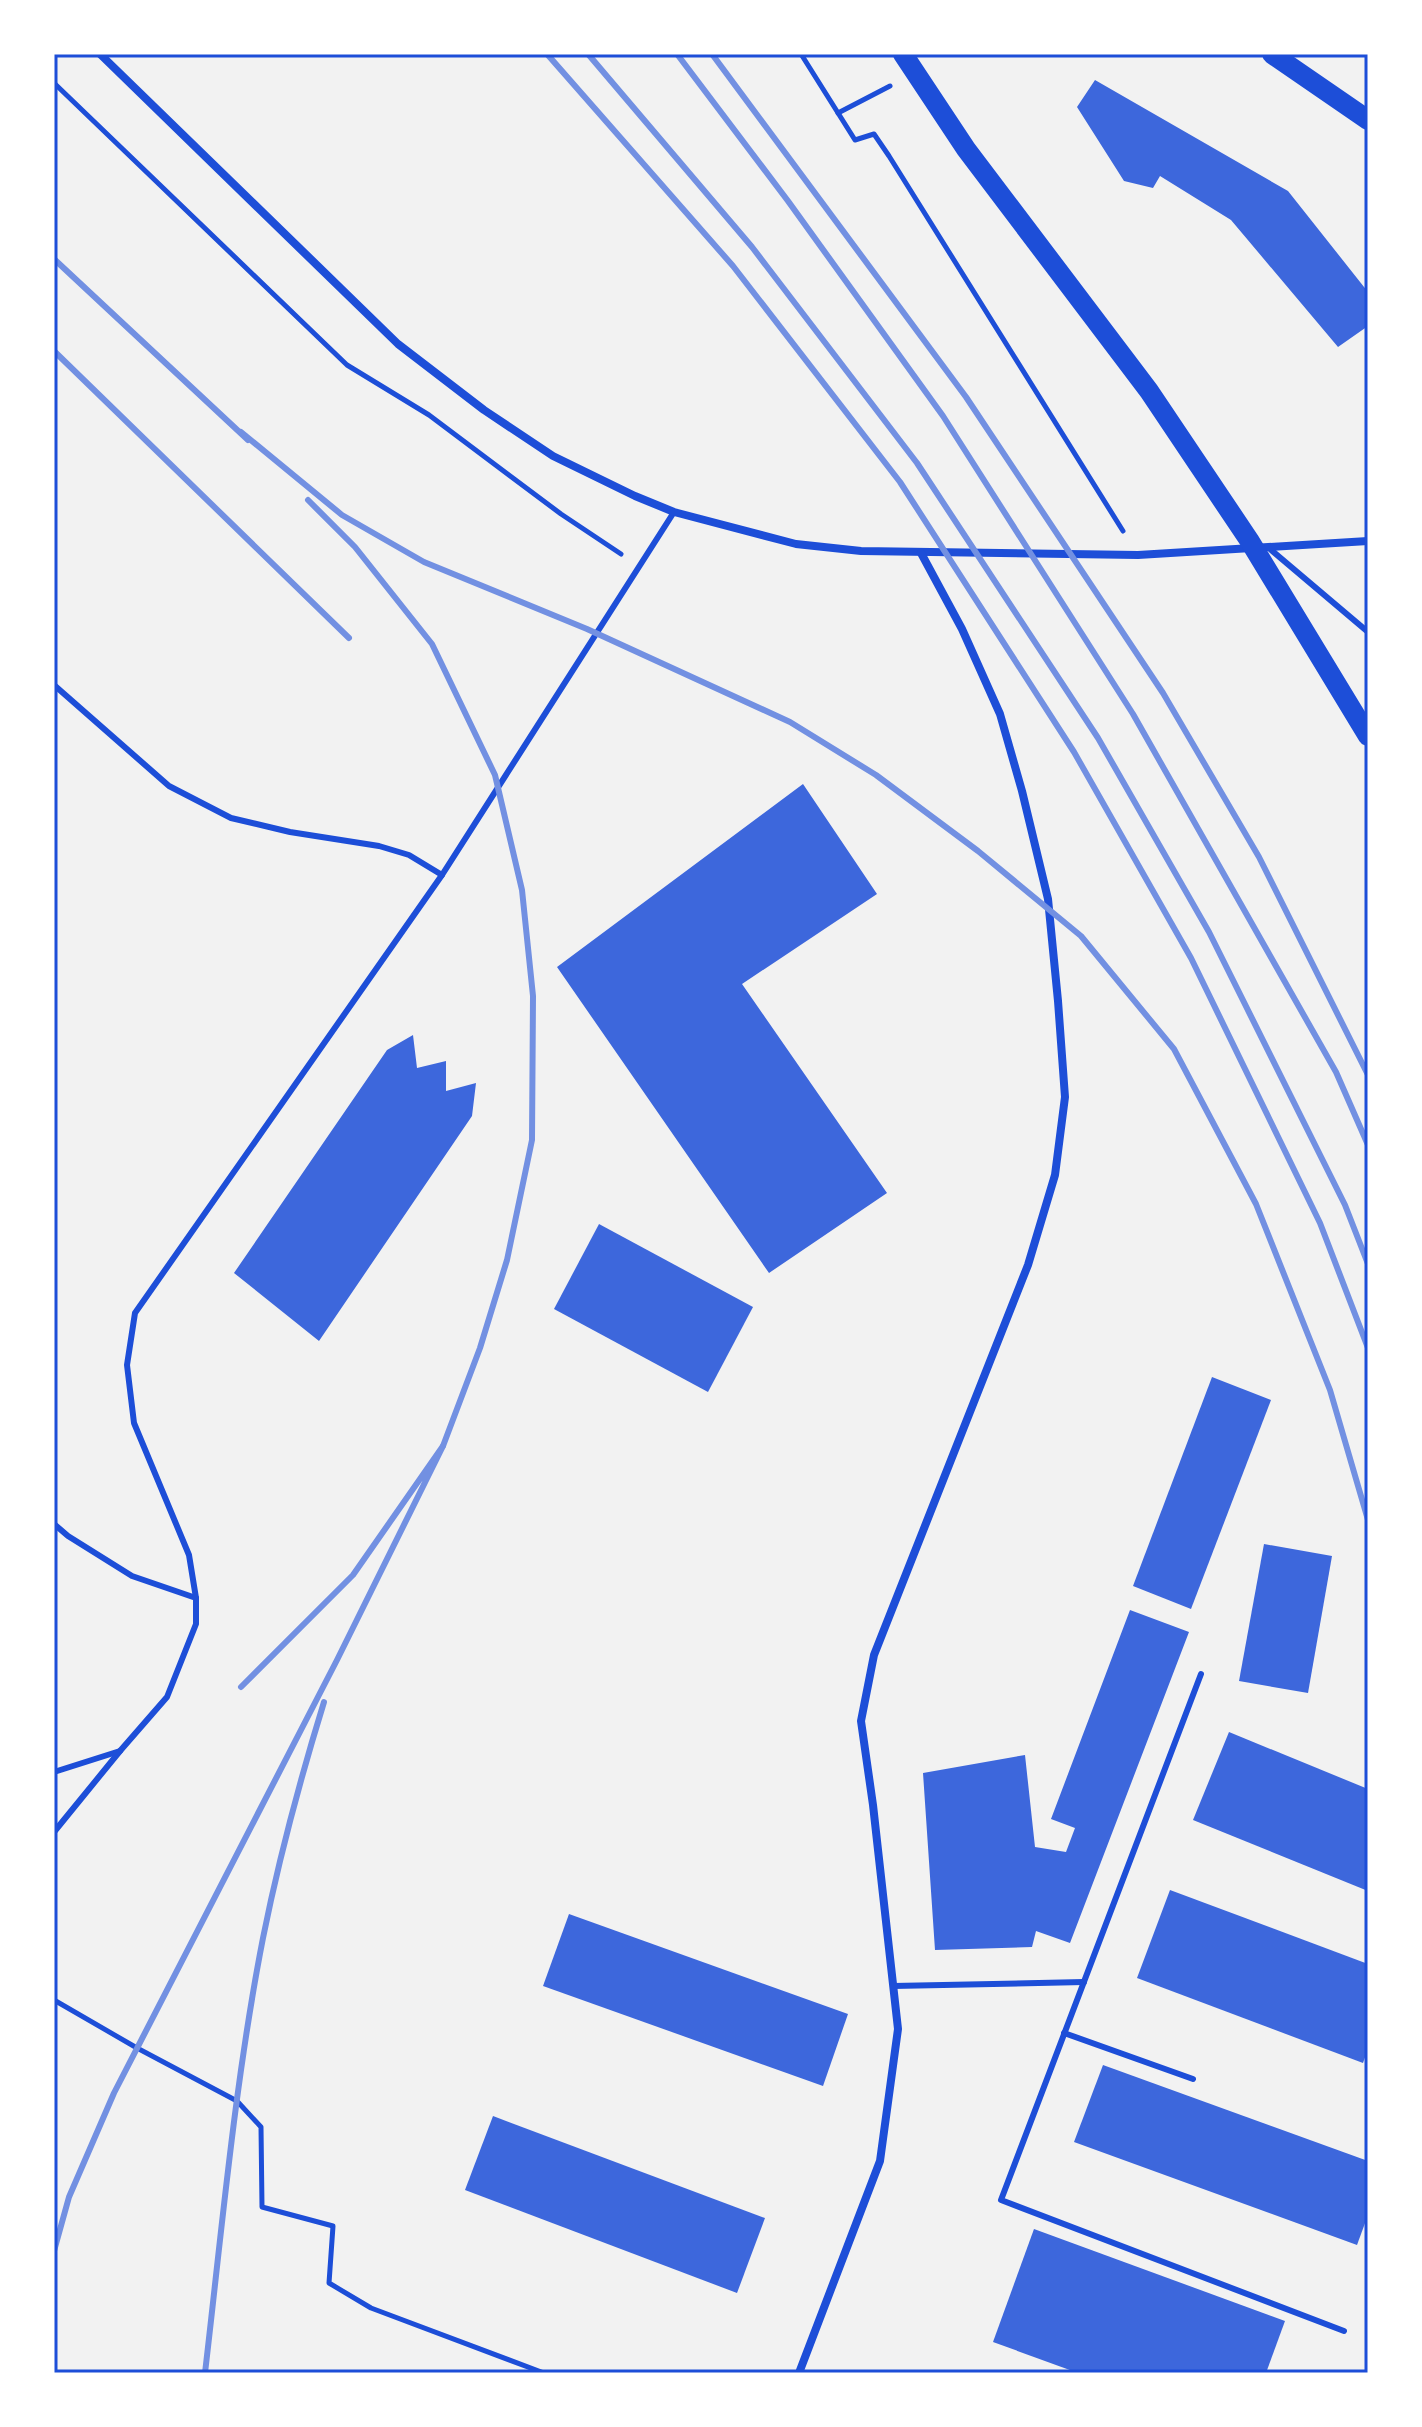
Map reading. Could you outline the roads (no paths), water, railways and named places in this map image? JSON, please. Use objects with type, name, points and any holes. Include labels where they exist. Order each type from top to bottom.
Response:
[{"type":"main road","points":[[903,54],[966,149],[1149,391],[1249,540],[1368,736]]},
{"type":"main road","points":[[1272,54],[1368,120]]},
{"type":"street","points":[[100,54],[398,344],[484,410],[553,456],[674,512],[796,544],[861,551],[1138,555],[1368,541]]},
{"type":"street","points":[[799,2373],[880,2161],[898,2029],[861,1721],[874,1655],[1028,1265],[1055,1175],[1065,1097],[1048,899],[1022,791],[1000,714],[962,629],[921,553]]},
{"type":"lane","points":[[54,1832],[167,1697],[196,1624],[196,1598],[189,1555],[134,1423],[127,1365],[135,1313],[442,875],[674,512]]},
{"type":"lane","points":[[1270,549],[1368,632]]},
{"type":"lane","points":[[54,685],[169,786],[231,818],[290,832],[379,846],[409,855],[442,875]]},
{"type":"lane","points":[[54,1524],[132,1576],[196,1598]]},
{"type":"lane","points":[[1201,1674],[1001,2200],[1344,2331]]},
{"type":"lane","points":[[54,1772],[120,1751]]},
{"type":"lane","points":[[893,1986],[1084,1982]]},
{"type":"lane","points":[[1064,2033],[1193,2079]]},
{"type":"railway","points":[[547,54],[733,266],[900,482],[1074,752],[1191,958],[1320,1223],[1368,1348]]},
{"type":"railway","points":[[588,54],[752,247],[917,463],[1098,738],[1209,932],[1345,1205],[1368,1264]]},
{"type":"railway","points":[[677,54],[788,201],[943,416],[1133,714],[1336,1072],[1368,1145]]},
{"type":"railway","points":[[712,54],[966,397],[1163,693],[1259,857],[1368,1075]]},
{"type":"railway","points":[[54,259],[248,440]]},
{"type":"railway","points":[[54,351],[349,638]]},
{"type":"railway","points":[[241,432],[342,515],[424,562],[587,629],[790,722],[876,775],[978,851],[1081,936],[1174,1049],[1256,1204],[1330,1390],[1368,1520]]},
{"type":"railway","points":[[308,500],[355,547],[432,644],[495,775],[522,890],[533,996],[532,1140],[507,1260],[480,1348],[443,1446]]},
{"type":"railway","points":[[54,2251],[69,2197],[114,2093],[337,1660],[443,1446],[353,1575],[241,1687]]},
{"type":"railway","points":[[205,2373],[230,2155],[253,1992],[283,1849],[324,1702]]}]
